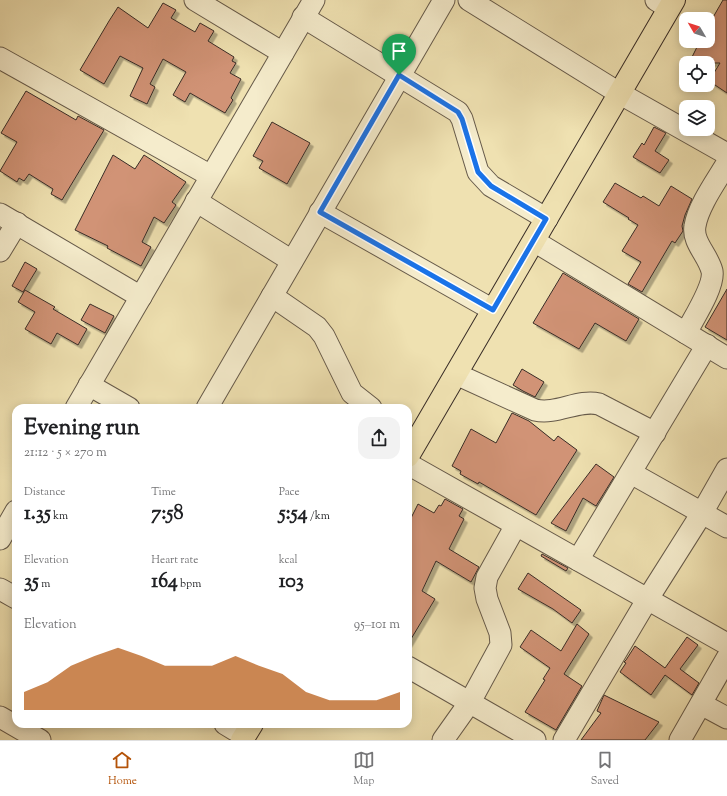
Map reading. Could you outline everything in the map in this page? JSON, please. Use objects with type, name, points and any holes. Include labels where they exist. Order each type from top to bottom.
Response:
[{"type":"main road","points":[[412,442],[456,374],[620,93],[667,3]]},
{"type":"street","points":[[195,0],[283,53]]},
{"type":"street","points":[[209,404],[399,75],[444,0]]},
{"type":"street","points":[[469,0],[620,93],[727,154]]},
{"type":"street","points":[[78,404],[308,9],[399,75],[458,112],[462,119],[478,172],[491,186],[546,219]]},
{"type":"street","points":[[0,58],[211,176]]},
{"type":"street","points":[[686,333],[711,282],[712,271],[695,236],[694,227],[698,214],[727,163]]},
{"type":"street","points":[[196,202],[292,261]]},
{"type":"street","points":[[320,212],[493,310]]},
{"type":"street","points":[[0,252],[8,218],[141,297]]},
{"type":"street","points":[[534,241],[727,358]]},
{"type":"street","points":[[272,296],[317,327],[324,336],[352,393],[366,404]]},
{"type":"street","points":[[578,560],[707,345]]},
{"type":"street","points":[[456,374],[535,410],[544,412],[552,411],[591,402],[599,404],[655,432]]},
{"type":"street","points":[[89,385],[122,404]]},
{"type":"street","points":[[412,466],[727,644]]},
{"type":"street","points":[[564,740],[647,600],[702,513],[727,469]]},
{"type":"street","points":[[630,473],[727,527]]},
{"type":"street","points":[[0,539],[12,518]]},
{"type":"street","points":[[443,740],[470,702],[501,645],[500,633],[487,598],[485,588],[487,578],[516,525]]},
{"type":"street","points":[[0,589],[12,596]]},
{"type":"street","points":[[680,740],[727,658]]},
{"type":"street","points":[[412,669],[535,740]]},
{"type":"street","points":[[701,704],[727,718]]},
{"type":"street","points":[[0,717],[12,726]]},
{"type":"street","points":[[234,728],[246,733]]},
{"type":"street","points":[[19,731],[40,740]]},
{"type":"building","points":[[723,0],[727,0],[727,93],[715,85],[715,71],[720,63],[715,63],[715,56],[692,56],[696,48],[715,48],[715,14]]},
{"type":"building","points":[[163,3],[176,10],[171,18],[195,32],[200,23],[214,31],[208,41],[234,57],[232,61],[236,63],[230,73],[241,79],[231,98],[233,100],[225,113],[190,93],[185,102],[173,95],[186,72],[163,59],[150,84],[155,87],[147,104],[130,96],[143,68],[120,56],[104,84],[80,70],[118,7],[148,28]]},
{"type":"building","points":[[26,91],[76,120],[78,116],[104,130],[62,200],[51,194],[53,189],[29,174],[24,181],[19,178],[17,182],[0,171],[17,142],[1,133]]},
{"type":"building","points":[[272,122],[310,143],[287,184],[259,168],[263,161],[253,156]]},
{"type":"building","points":[[654,127],[666,133],[655,151],[669,160],[660,173],[633,157],[642,143],[644,145]]},
{"type":"building","points":[[113,155],[135,169],[144,155],[186,182],[172,202],[176,205],[164,223],[154,217],[142,242],[151,247],[141,266],[107,248],[108,246],[75,230]]},
{"type":"building","points":[[615,183],[641,198],[643,196],[659,206],[671,186],[692,199],[685,215],[682,226],[683,231],[675,243],[672,241],[642,292],[628,284],[641,262],[622,251],[638,225],[603,202]]},
{"type":"building","points":[[25,262],[37,269],[23,292],[12,286]]},
{"type":"building","points":[[563,273],[639,319],[626,341],[595,323],[579,349],[533,323]]},
{"type":"building","points":[[727,289],[727,340],[705,327]]},
{"type":"building","points":[[25,290],[55,307],[53,309],[87,329],[78,345],[57,333],[51,344],[25,329],[35,312],[18,302]]},
{"type":"building","points":[[90,304],[114,316],[105,333],[81,320]]},
{"type":"building","points":[[522,369],[544,382],[535,397],[513,385]]},
{"type":"building","points":[[512,413],[529,421],[554,441],[558,436],[577,450],[536,515],[479,482],[478,484],[460,474],[461,471],[452,466],[471,429],[496,443]]},
{"type":"building","points":[[596,464],[614,477],[596,506],[583,498],[566,531],[551,523]]},
{"type":"building","points":[[445,499],[463,509],[459,516],[464,519],[449,549],[479,567],[471,582],[436,561],[422,591],[435,599],[412,637],[412,516],[418,504],[434,513],[439,505],[441,506]]},
{"type":"building","points":[[542,554],[568,568],[566,571],[541,556]]},
{"type":"building","points":[[528,573],[581,610],[572,623],[553,609],[518,589]]},
{"type":"building","points":[[577,624],[589,634],[564,674],[582,686],[556,730],[525,712],[545,680],[543,679],[550,668],[520,647],[531,630],[561,651]]},
{"type":"building","points":[[687,637],[698,645],[680,669],[699,683],[692,695],[665,675],[651,695],[620,672],[626,663],[624,662],[635,646],[665,668]]},
{"type":"building","points":[[604,695],[659,722],[645,740],[581,740],[601,713],[597,711]]},
{"type":"route","points":[[399,75],[458,112],[462,119],[478,172],[491,186],[546,219],[493,310],[320,212],[399,75]]}]
